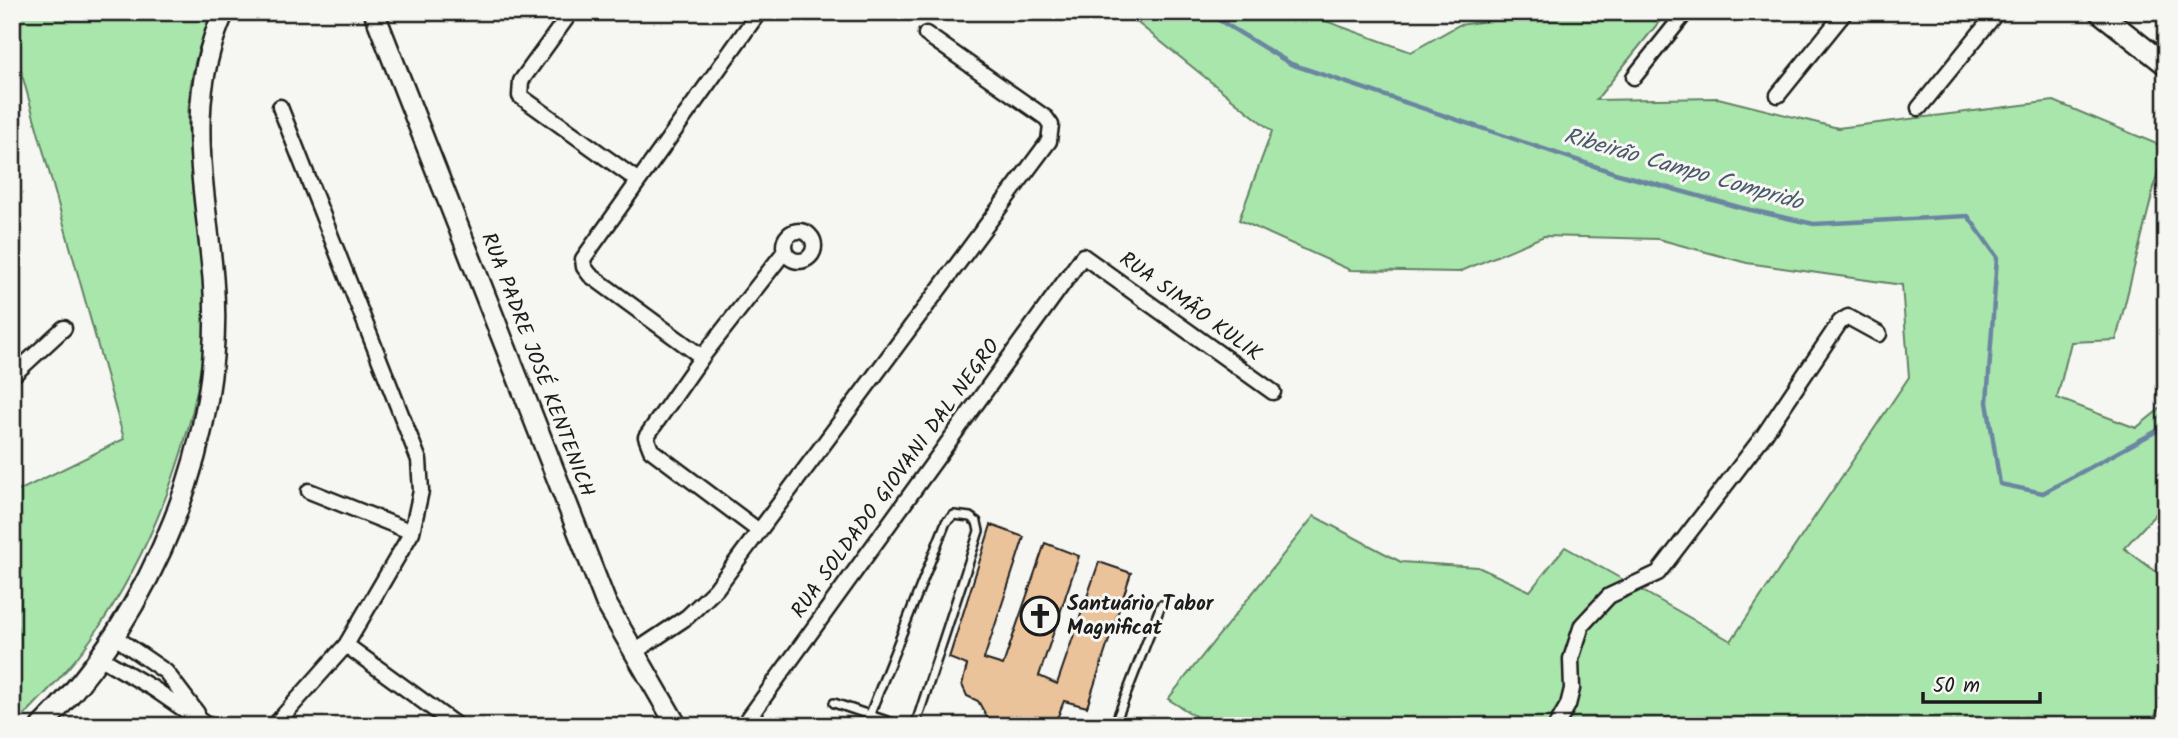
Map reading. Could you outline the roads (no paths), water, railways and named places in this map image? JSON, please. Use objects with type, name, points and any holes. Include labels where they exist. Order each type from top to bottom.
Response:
[{"type":"street","points":[[41,726],[101,658],[115,637],[175,512],[203,430],[211,388],[214,302],[199,122],[205,63],[224,12]]},
{"type":"street","name":"RUA PADRE JOSÉ KENTENICH","points":[[374,12],[606,603],[677,726]]},
{"type":"street","points":[[571,12],[521,81],[520,96],[637,180]]},
{"type":"street","points":[[702,357],[584,267],[586,251],[759,12]]},
{"type":"street","points":[[1634,77],[1686,12]]},
{"type":"street","points":[[1777,95],[1845,12]]},
{"type":"street","points":[[1919,108],[1997,12]]},
{"type":"street","points":[[2099,12],[2166,65]]},
{"type":"street","points":[[633,653],[703,603],[1052,133],[1046,118],[926,34]]},
{"type":"street","points":[[274,726],[346,645],[412,532],[421,491],[419,460],[281,107]]},
{"type":"street","points":[[759,531],[647,445],[650,429],[785,251]]},
{"type":"street","name":"RUA SIMÃO KULIK","points":[[1083,256],[1273,392]]},
{"type":"street","name":"RUA SOLDADO GIOVANI DAL NEGRO","points":[[743,726],[1083,256]]},
{"type":"street","points":[[1556,726],[1568,705],[1572,690],[1575,640],[1595,609],[1609,596],[1658,573],[1748,457],[1840,322],[1848,317],[1879,334]]},
{"type":"street","points":[[12,376],[64,328]]},
{"type":"street","points":[[309,491],[412,532]]},
{"type":"street","points":[[115,637],[145,655],[166,672],[206,724]]},
{"type":"street","points":[[346,645],[457,726]]},
{"type":"street","points":[[101,658],[155,689],[206,724]]},
{"type":"lane","points":[[870,714],[946,522],[954,515],[970,517],[977,522],[979,531],[915,726]]},
{"type":"lane","points":[[1114,726],[1161,605]]},
{"type":"lane","points":[[834,703],[902,726]]},
{"type":"waterway","name":"Ribeirão Campo Comprido","points":[[1206,12],[1291,64],[1615,173],[1742,208],[1814,224],[1968,216],[1997,257],[1987,402],[2000,484],[2043,493],[2166,426]]},
{"type":"place","name":"Santuário Tabor Magnificat","points":[[1040,616]]}]
